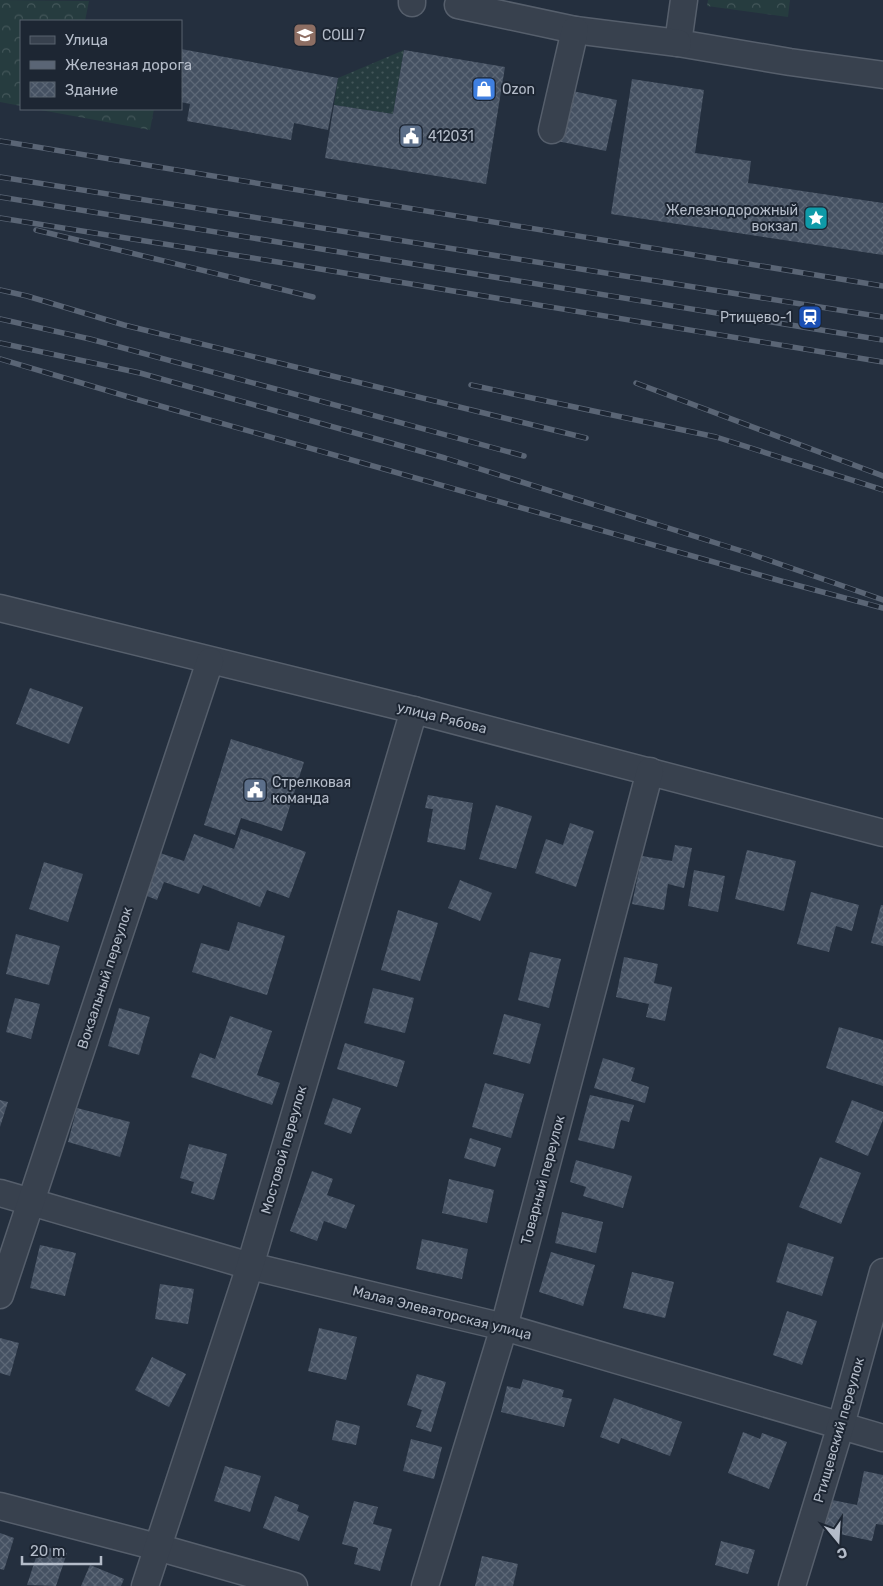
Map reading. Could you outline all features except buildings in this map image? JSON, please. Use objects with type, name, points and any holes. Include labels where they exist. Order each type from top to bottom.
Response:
[{"type":"street","points":[[678,43],[684,0]]},
{"type":"street","points":[[458,5],[575,30],[678,43],[883,75]]},
{"type":"street","points":[[552,130],[575,30]]},
{"type":"street","name":"улица Рябова","points":[[0,608],[414,710],[883,833]]},
{"type":"street","name":"Вокзальный переулок","points":[[0,1295],[210,661]]},
{"type":"street","name":"Мостовой переулок","points":[[145,1586],[250,1266],[414,710]]},
{"type":"street","name":"Товарный переулок","points":[[425,1586],[504,1327],[650,771]]},
{"type":"street","name":"Малая Элеваторская улица","points":[[0,1192],[250,1266],[504,1327],[883,1438]]},
{"type":"street","name":"Ртищевский переулок","points":[[792,1586],[842,1425],[883,1272]]},
{"type":"street","points":[[0,1506],[157,1547],[294,1586]]},
{"type":"green space","points":[[0,0],[89,1],[85,20],[20,20],[20,106],[0,102]]},
{"type":"green space","points":[[708,0],[790,0],[788,17],[707,6]]},
{"type":"green space","points":[[404,50],[393,114],[334,105],[338,78]]},
{"type":"green space","points":[[40,110],[154,110],[150,130]]},
{"type":"railway","points":[[0,141],[883,286]]},
{"type":"railway","points":[[0,177],[883,317]]},
{"type":"railway","points":[[0,197],[883,340]]},
{"type":"railway","points":[[0,218],[883,362]]},
{"type":"railway","points":[[36,230],[313,297]]},
{"type":"railway","points":[[0,290],[27,296],[124,325],[586,438]]},
{"type":"railway","points":[[0,319],[90,339],[524,456]]},
{"type":"railway","points":[[0,343],[140,373],[445,458],[748,553],[883,600]]},
{"type":"railway","points":[[0,359],[139,400],[883,608]]},
{"type":"railway","points":[[636,383],[883,476]]},
{"type":"railway","points":[[471,385],[716,437],[883,490]]},
{"type":"place","name":"СОШ 7","points":[[305,35]]},
{"type":"place","name":"Ozon","points":[[484,89]]},
{"type":"place","name":"412031","points":[[411,136]]},
{"type":"place","name":"Железнодорожный вокзал","points":[[816,218]]},
{"type":"place","name":"Ртищево-1","points":[[810,317]]},
{"type":"place","name":"Стрелковая команда","points":[[255,790]]}]
